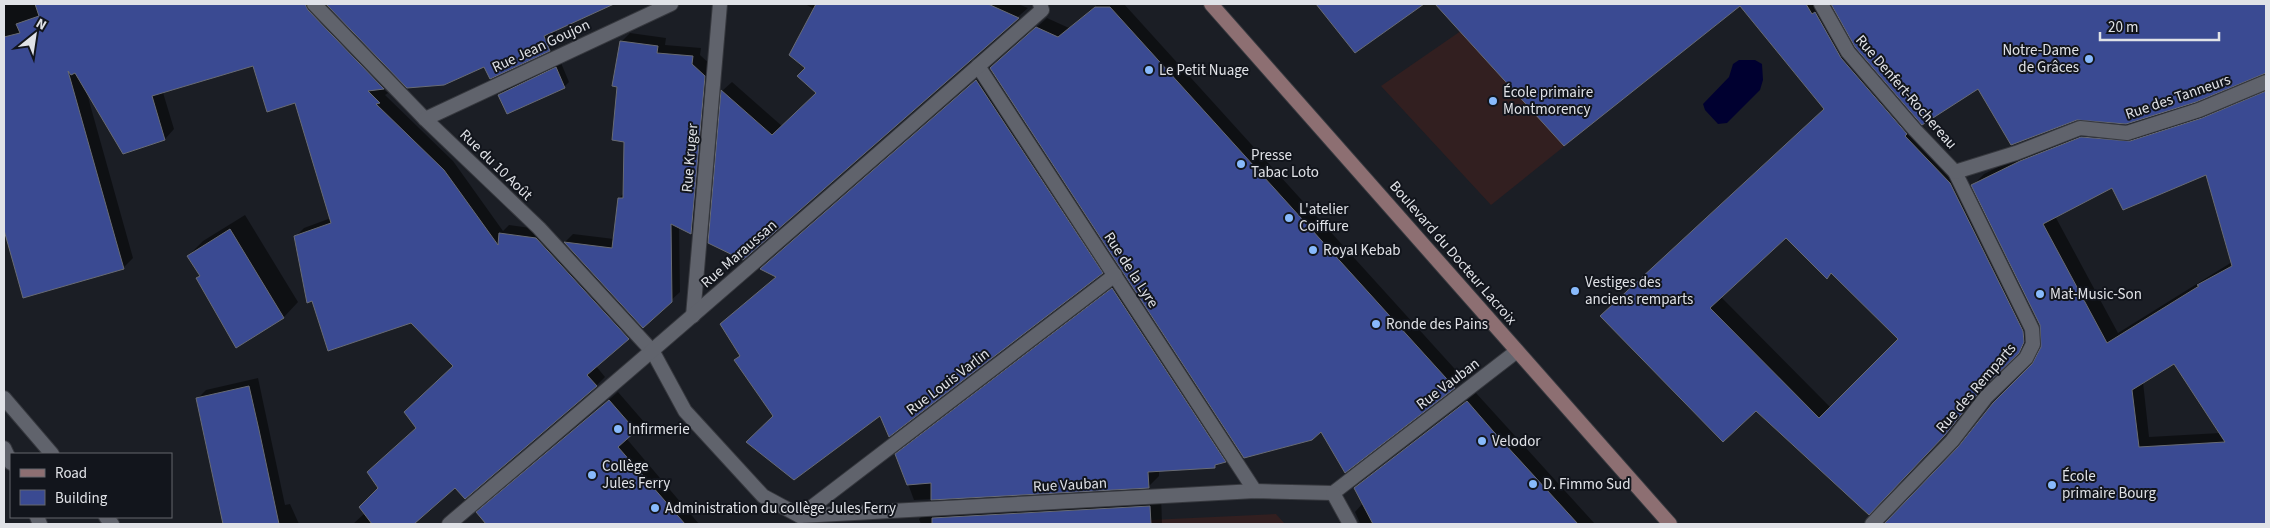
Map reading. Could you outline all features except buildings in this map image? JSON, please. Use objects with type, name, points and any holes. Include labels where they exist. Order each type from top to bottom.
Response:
[{"type":"main road","name":"Boulevard du Docteur Lacroix","points":[[1211,4],[1670,524]]},
{"type":"street","name":"Rue du 10 Août","points":[[314,4],[425,119],[539,228],[653,352]]},
{"type":"street","name":"Rue Jean Goujon","points":[[425,119],[671,4]]},
{"type":"street","name":"Rue Kruger","points":[[693,316],[720,4]]},
{"type":"street","name":"Rue Maraussan","points":[[449,524],[653,352],[1042,10],[1040,4]]},
{"type":"street","name":"Rue Denfert-Rochereau","points":[[1821,4],[1848,52],[1915,130],[1955,172]]},
{"type":"street","name":"Rue de la Lyre","points":[[978,66],[1255,491]]},
{"type":"street","name":"Rue des Tanneurs","points":[[1955,172],[2016,153],[2080,128],[2127,133],[2199,110],[2266,82]]},
{"type":"street","name":"Rue des Remparts","points":[[1872,524],[1952,441],[1986,397],[2026,358],[2033,344],[2032,329],[1955,172]]},
{"type":"street","name":"Rue Louis Varlin","points":[[800,516],[1115,275]]},
{"type":"street","name":"Rue Vauban","points":[[800,516],[1255,491],[1332,493],[1517,351]]},
{"type":"street","points":[[653,352],[685,411],[763,496],[800,516]]},
{"type":"street","points":[[4,398],[51,453]]},
{"type":"street","points":[[4,448],[10,461]]},
{"type":"street","points":[[1332,493],[1350,524]]},
{"type":"shaded area","name":"École primaire Montmorency","points":[[1500,4],[1552,4],[1564,16],[1580,86],[1602,116],[1491,205],[1381,86]]},
{"type":"shaded area","points":[[1739,60],[1755,60],[1762,64],[1763,80],[1760,90],[1727,123],[1718,124],[1705,110],[1703,104],[1729,77],[1733,64]]},
{"type":"shaded area","points":[[1276,514],[1285,524],[1050,524],[1150,520]]},
{"type":"place","name":"Notre-Dame de Grâces","points":[[2089,59]]},
{"type":"place","name":"Le Petit Nuage","points":[[1149,70]]},
{"type":"place","name":"École primaire Montmorency","points":[[1493,101]]},
{"type":"place","name":"Presse Tabac Loto","points":[[1241,164]]},
{"type":"place","name":"L'atelier Coiffure","points":[[1289,218]]},
{"type":"place","name":"Royal Kebab","points":[[1313,250]]},
{"type":"place","name":"Vestiges des anciens remparts","points":[[1575,291]]},
{"type":"place","name":"Mat-Music-Son","points":[[2040,294]]},
{"type":"place","name":"Ronde des Pains","points":[[1376,324]]},
{"type":"place","name":"Infirmerie","points":[[618,429]]},
{"type":"place","name":"Velodor","points":[[1482,441]]},
{"type":"place","name":"Collège Jules Ferry","points":[[592,475]]},
{"type":"place","name":"D. Fimmo Sud","points":[[1533,484]]},
{"type":"place","name":"École primaire Bourg","points":[[2052,485]]},
{"type":"place","name":"Administration du collège Jules Ferry","points":[[655,508]]}]
